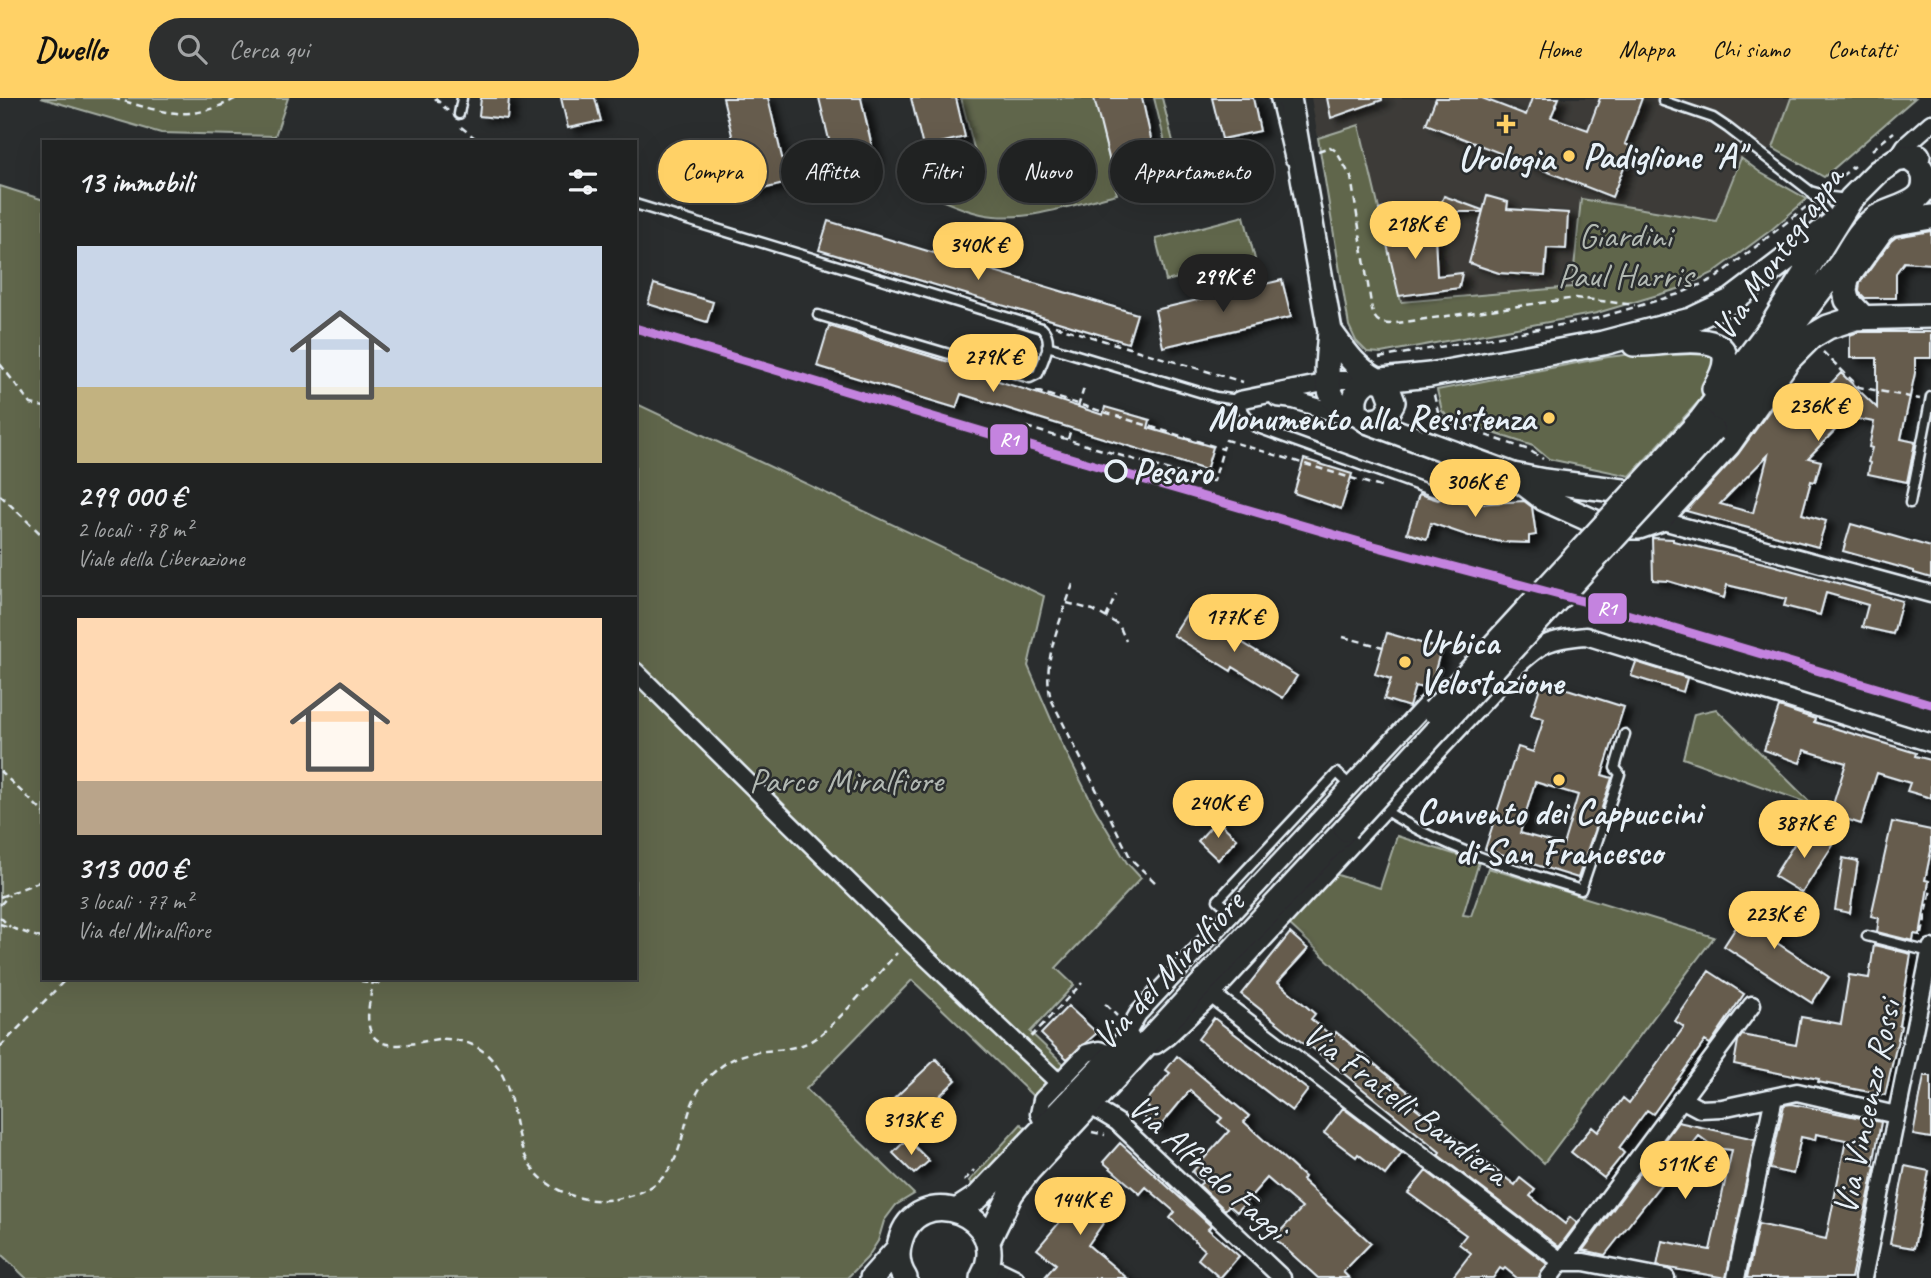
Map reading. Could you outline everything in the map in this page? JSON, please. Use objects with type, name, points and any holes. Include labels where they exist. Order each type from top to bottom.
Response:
[{"type":"street","points":[[1289,98],[1300,133],[1305,185],[1330,331],[1329,382],[1335,400],[1363,419],[1384,418],[1392,405],[1431,382],[1603,343],[1690,320],[1891,224],[1931,218]]},
{"type":"street","points":[[1917,157],[1905,146],[1931,124]]},
{"type":"street","name":"Via Montegrappa","points":[[1547,599],[1707,425],[1786,349],[1839,251],[1851,199],[1878,172],[1917,157],[1924,177],[1920,196],[1912,203],[1885,212],[1872,220],[1839,251],[1816,258],[1707,425]]},
{"type":"street","points":[[1839,251],[1847,300],[1862,316]]},
{"type":"street","points":[[1513,475],[1544,499],[1595,522],[1639,527],[1659,520],[1728,444],[1786,349],[1806,327],[1862,316],[1931,316]]},
{"type":"street","points":[[1330,331],[1362,371],[1431,382]]},
{"type":"street","points":[[1603,343],[1649,345],[1700,340],[1714,342],[1723,351],[1726,362],[1723,374],[1708,399],[1707,425]]},
{"type":"street","points":[[1239,400],[1375,374]]},
{"type":"street","points":[[1375,374],[1389,388],[1392,405],[1413,437]]},
{"type":"street","points":[[1363,419],[1354,404],[1356,394],[1375,374]]},
{"type":"street","points":[[1264,396],[1294,400],[1363,419],[1513,475],[1623,491],[1639,497],[1659,520],[1931,594]]},
{"type":"street","name":"Via del Miralfiore","points":[[958,1210],[978,1197],[1045,1127],[1119,1061],[1547,599]]},
{"type":"street","points":[[1119,1061],[1167,1037],[1212,995],[1514,669],[1536,649],[1558,638],[1586,636],[1931,743]]},
{"type":"street","name":"Via del Miralfiore","points":[[988,1241],[1011,1194],[1028,1171],[1089,1105],[1119,1061],[1138,1014],[1471,655],[1514,669]]},
{"type":"street","points":[[637,673],[908,940],[1059,1083]]},
{"type":"street","points":[[1376,760],[1394,774],[1396,785],[1389,804]]},
{"type":"street","points":[[1351,786],[1362,794],[1389,804]]},
{"type":"street","name":"Via Vincenzo Rossi","points":[[1863,1278],[1931,951]]},
{"type":"street","name":"Via Fratelli Bandiera","points":[[1212,995],[1562,1262]]},
{"type":"street","points":[[1549,1278],[1752,1005]]},
{"type":"street","name":"Via del Miralfiore","points":[[1045,1127],[1040,1114],[1042,1100],[1087,1053],[1099,1050],[1119,1061]]},
{"type":"street","points":[[1681,1099],[1700,1109],[1711,1109],[1745,1105],[1797,1092],[1896,1115]]},
{"type":"street","points":[[1736,1278],[1774,1097]]},
{"type":"street","name":"Via Alfredo Faggi","points":[[1089,1105],[1117,1122],[1283,1278]]},
{"type":"street","points":[[905,1278],[898,1261],[901,1236],[908,1224],[919,1215],[944,1208],[958,1210],[981,1227],[988,1241],[985,1271],[1015,1278]]},
{"type":"street","points":[[872,1278],[898,1249]]},
{"type":"street","points":[[1562,1262],[1584,1262],[1641,1276],[1666,1278]]},
{"type":"lane","points":[[459,114],[462,98]]},
{"type":"lane","points":[[1275,98],[1287,152],[1294,172],[1305,185]]},
{"type":"lane","points":[[1664,98],[1663,101],[1713,118],[1810,191],[1851,199]]},
{"type":"lane","points":[[1810,191],[1839,251]]},
{"type":"lane","points":[[637,205],[1042,328],[1047,333],[1047,346],[1038,374],[1030,378],[818,315]]},
{"type":"lane","points":[[1047,346],[1216,397],[1239,400],[1240,406],[1255,427],[1438,493],[1477,478],[1513,475]]},
{"type":"lane","points":[[1786,349],[1803,359],[1818,346]]},
{"type":"lane","points":[[1910,503],[1930,399]]},
{"type":"lane","points":[[1389,804],[1404,823],[1486,860],[1581,890],[1620,774],[1615,768],[1625,734]]},
{"type":"lane","points":[[1233,913],[1218,900],[1337,774],[1351,786]]},
{"type":"lane","points":[[1867,936],[1931,951]]},
{"type":"path","points":[[113,98],[156,110],[187,114],[210,111],[237,98]]},
{"type":"path","points":[[1308,155],[1330,147],[1348,168],[1354,190],[1372,310],[1375,319],[1380,323],[1390,324],[1576,298],[1638,306]]},
{"type":"path","points":[[1375,374],[1382,358],[1598,318],[1679,294],[1716,278],[1811,203]]},
{"type":"path","points":[[1052,325],[1241,382],[1253,380]]},
{"type":"path","points":[[1818,346],[1859,387],[1930,399]]},
{"type":"path","points":[[0,364],[31,404],[42,407]]},
{"type":"path","points":[[1431,382],[1438,412],[1450,423],[1529,450],[1544,461]]},
{"type":"path","points":[[1079,406],[1084,388]]},
{"type":"path","points":[[1036,391],[1223,449]]},
{"type":"path","points":[[1120,417],[1119,421],[1122,422]]},
{"type":"path","points":[[1026,427],[1202,480],[1214,481],[1226,440],[1386,489]]},
{"type":"path","points":[[1068,440],[1071,429]]},
{"type":"path","points":[[0,495],[42,535]]},
{"type":"path","points":[[1073,584],[1047,667],[1046,683],[1051,699],[1131,859],[1157,884]]},
{"type":"path","points":[[1106,618],[1116,594]]},
{"type":"path","points":[[1067,603],[1093,610],[1119,625],[1126,641]]},
{"type":"path","points":[[1343,637],[1383,647]]},
{"type":"path","points":[[0,771],[42,811]]},
{"type":"path","points":[[0,897],[42,881]]},
{"type":"path","points":[[0,905],[11,892]]},
{"type":"path","points":[[0,916],[12,929]]},
{"type":"path","points":[[0,924],[42,938]]},
{"type":"path","points":[[373,981],[369,1028],[376,1039],[389,1045],[440,1039],[462,1041],[482,1050],[499,1068],[509,1088],[520,1148],[531,1166],[545,1181],[563,1192],[583,1199],[607,1200],[630,1197],[652,1186],[670,1170],[681,1147],[697,1094],[711,1074],[731,1059],[756,1051],[788,1048],[807,1042],[824,1032],[908,940]]},
{"type":"path","points":[[0,1047],[65,980]]},
{"type":"path","points":[[361,981],[384,985]]},
{"type":"path","points":[[1021,1047],[1082,983]]},
{"type":"path","points":[[1105,1004],[1120,1018]]},
{"type":"path","points":[[1089,1132],[1105,1135]]},
{"type":"shaded area","points":[[1311,98],[1791,98],[1773,148],[1741,158],[1716,221],[1581,199],[1572,287],[1401,303],[1359,125],[1318,138]]},
{"type":"green space","points":[[41,98],[288,98],[275,136],[161,133]]},
{"type":"green space","points":[[961,98],[1095,98],[1110,163],[1110,196],[1096,200],[1096,140],[999,140],[999,203],[1083,203],[1009,217],[978,213],[949,203],[985,203],[985,140],[972,140]]},
{"type":"green space","points":[[1154,98],[1162,98],[1173,140],[1164,140]]},
{"type":"green space","points":[[1791,98],[1915,98],[1824,177],[1773,148]]},
{"type":"green space","name":"Giardini Paul Harris","points":[[1359,125],[1401,302],[1572,287],[1581,199],[1716,221],[1741,158],[1761,173],[1807,199],[1713,273],[1678,289],[1597,313],[1381,353],[1367,352],[1356,341],[1349,326],[1318,138]]},
{"type":"green space","name":"Parco Miralfiore","points":[[0,186],[42,199],[42,980],[637,980],[637,404],[1044,596],[1028,666],[1060,740],[1095,809],[1127,863],[1141,878],[1056,968],[1074,985],[1030,1032],[1066,1066],[1035,1098],[912,980],[806,1089],[914,1194],[896,1205],[884,1221],[878,1241],[867,1258],[847,1278],[26,1278],[0,1253]]},
{"type":"green space","points":[[1244,216],[1255,259],[1166,281],[1156,239]]},
{"type":"green space","points":[[1700,346],[1718,355],[1716,375],[1700,400],[1630,476],[1549,459],[1533,446],[1451,419],[1442,411],[1437,390],[1608,357]]},
{"type":"green space","points":[[1716,709],[1813,805],[1683,758],[1694,714]]},
{"type":"green space","points":[[1397,836],[1479,862],[1463,915],[1471,916],[1488,868],[1714,937],[1544,1163],[1288,923],[1334,874],[1380,888]]},
{"type":"green space","points":[[1021,1124],[1031,1132],[978,1189],[969,1181]]},
{"type":"building","points":[[481,98],[509,98],[507,119],[479,116]]},
{"type":"building","points":[[561,98],[595,98],[601,121],[568,128]]},
{"type":"building","points":[[723,98],[768,98],[781,153],[781,185],[767,188],[767,140],[733,140]]},
{"type":"building","points":[[819,98],[861,98],[870,140],[829,140]]},
{"type":"building","points":[[911,98],[956,98],[965,137],[952,140],[921,140]]},
{"type":"building","points":[[1094,98],[1142,98],[1151,140],[1110,140],[1110,162]]},
{"type":"building","points":[[1212,98],[1253,98],[1260,131],[1222,139]]},
{"type":"building","points":[[1327,98],[1382,98],[1382,100],[1331,118]]},
{"type":"building","name":"Padiglione \"A\"","points":[[1436,98],[1482,98],[1526,115],[1532,98],[1559,98],[1551,117],[1588,130],[1600,98],[1642,98],[1625,144],[1632,147],[1612,197],[1426,124]]},
{"type":"building","points":[[1444,196],[1482,212],[1452,212],[1450,219],[1437,214]]},
{"type":"building","points":[[1487,196],[1508,202],[1507,209],[1568,213],[1566,249],[1547,248],[1545,276],[1499,273],[1469,263]]},
{"type":"building","points":[[1391,206],[1398,238],[1435,237],[1437,276],[1462,273],[1459,288],[1399,296],[1379,210]]},
{"type":"building","points":[[828,221],[1137,314],[1128,343],[819,250]]},
{"type":"building","points":[[1931,231],[1931,264],[1904,262],[1896,273],[1896,298],[1865,298],[1859,292],[1860,283],[1891,241],[1896,237]]},
{"type":"building","points":[[1282,280],[1291,317],[1163,347],[1155,310]]},
{"type":"building","points":[[654,284],[713,302],[707,322],[648,304]]},
{"type":"building","points":[[829,326],[969,368],[968,371],[1103,415],[1105,407],[1150,420],[1148,428],[1213,447],[1206,470],[961,394],[956,408],[817,366]]},
{"type":"building","points":[[1858,332],[1931,332],[1931,358],[1915,358],[1915,373],[1901,439],[1915,442],[1907,482],[1868,474],[1872,448],[1869,447],[1874,422],[1848,417],[1808,458],[1821,461],[1815,482],[1811,481],[1802,514],[1826,521],[1818,547],[1686,511],[1738,454],[1780,396],[1800,415],[1841,373],[1877,408],[1877,358],[1850,358],[1850,335]],"holes":[[[1768,455],[1753,513],[1720,504]]]},
{"type":"building","points":[[1304,459],[1352,474],[1341,509],[1294,493]]},
{"type":"building","points":[[1419,494],[1438,500],[1442,498],[1475,504],[1524,501],[1532,507],[1536,535],[1529,536],[1529,543],[1502,542],[1469,536],[1431,523],[1427,539],[1407,533]]},
{"type":"building","points":[[1851,524],[1931,547],[1931,578],[1843,551]]},
{"type":"building","points":[[1652,538],[1673,539],[1902,601],[1893,634],[1862,627],[1868,605],[1826,593],[1820,615],[1784,606],[1786,599],[1727,585],[1724,598],[1668,581],[1653,580]]},
{"type":"building","points":[[1189,610],[1297,676],[1283,698],[1233,667],[1231,671],[1173,635]]},
{"type":"building","points":[[1387,633],[1441,649],[1431,685],[1426,689],[1415,686],[1409,707],[1384,699],[1391,679],[1375,674]]},
{"type":"building","points":[[1636,662],[1687,678],[1683,692],[1631,676]]},
{"type":"building","name":"Convento dei Cappuccini di San Francesco","points":[[1542,681],[1624,707],[1602,775],[1612,778],[1578,878],[1485,849],[1518,747],[1533,752],[1544,719],[1531,715]],"holes":[[[1535,782],[1578,795],[1563,845],[1520,833]]]},
{"type":"building","points":[[1779,707],[1815,719],[1814,722],[1931,760],[1931,798],[1907,791],[1910,783],[1877,773],[1861,824],[1830,814],[1846,763],[1804,750],[1800,763],[1764,750]]},
{"type":"building","points":[[1217,820],[1237,839],[1218,860],[1198,841]]},
{"type":"building","points":[[1892,822],[1931,830],[1931,851],[1925,880],[1929,881],[1920,935],[1914,934],[1913,941],[1877,932],[1879,918],[1871,916]]},
{"type":"building","points":[[1805,827],[1833,845],[1802,893],[1774,876]]},
{"type":"building","points":[[1843,858],[1858,861],[1850,913],[1835,910]]},
{"type":"building","points":[[1755,898],[1788,919],[1774,941],[1829,977],[1812,1003],[1724,946]]},
{"type":"building","points":[[1290,933],[1308,949],[1278,982],[1315,1014],[1311,1019],[1333,1037],[1336,1032],[1412,1095],[1407,1101],[1515,1185],[1520,1178],[1535,1190],[1530,1196],[1565,1224],[1570,1217],[1577,1223],[1559,1247],[1438,1155],[1440,1152],[1310,1046],[1309,1048],[1241,994]]},
{"type":"building","points":[[1874,945],[1911,954],[1899,1025],[1901,1026],[1885,1095],[1818,1082],[1819,1079],[1734,1064],[1738,1041],[1742,1035],[1796,1045],[1801,1017],[1841,1024],[1849,975],[1869,978]]},
{"type":"building","points":[[1709,971],[1744,994],[1710,1044],[1705,1041],[1653,1114],[1647,1110],[1619,1148],[1624,1153],[1604,1178],[1571,1152],[1592,1127],[1598,1132],[1623,1098],[1629,1103],[1684,1027],[1675,1021]]},
{"type":"building","points":[[1068,1006],[1097,1033],[1067,1059],[1041,1034]]},
{"type":"building","points":[[1214,1018],[1308,1090],[1292,1111],[1198,1039]]},
{"type":"building","points":[[1177,1056],[1249,1116],[1244,1122],[1371,1243],[1343,1272],[1349,1278],[1318,1278],[1274,1238],[1302,1208],[1267,1178],[1237,1212],[1229,1205],[1225,1210],[1199,1185],[1203,1182],[1192,1172],[1229,1131],[1218,1122],[1222,1118],[1190,1090],[1158,1129],[1143,1116],[1149,1108],[1144,1104],[1170,1073],[1166,1070]]},
{"type":"building","points":[[936,1059],[956,1080],[904,1130],[883,1109]]},
{"type":"building","points":[[1924,1076],[1931,1076],[1931,1138],[1913,1135]]},
{"type":"building","points":[[1792,1104],[1881,1122],[1873,1165],[1875,1166],[1851,1278],[1747,1278],[1758,1224],[1826,1239],[1846,1140],[1816,1134],[1815,1140],[1801,1137],[1793,1174],[1770,1169],[1784,1105]]},
{"type":"building","points":[[1343,1108],[1402,1153],[1385,1175],[1324,1133]]},
{"type":"building","points":[[1678,1122],[1755,1139],[1726,1278],[1657,1266],[1662,1241],[1710,1250],[1732,1150],[1715,1148],[1699,1136],[1605,1255],[1583,1250]]},
{"type":"building","points":[[907,1139],[929,1161],[914,1174],[893,1153]]},
{"type":"building","points":[[1120,1143],[1211,1226],[1208,1229],[1239,1256],[1220,1278],[1198,1259],[1205,1250],[1170,1218],[1175,1212],[1146,1187],[1140,1194],[1103,1162]]},
{"type":"building","points":[[1905,1166],[1929,1171],[1914,1248],[1890,1244]]},
{"type":"building","points":[[1426,1171],[1547,1264],[1539,1278],[1517,1278],[1505,1268],[1500,1268],[1493,1278],[1452,1278],[1471,1253],[1459,1244],[1466,1235],[1408,1193]]},
{"type":"building","points":[[1085,1180],[1117,1203],[1088,1245],[1127,1278],[1044,1278],[1056,1264],[1037,1249],[1064,1217],[1060,1214]]},
{"type":"transit line","name":"R1","points":[[637,329],[1104,468],[1363,543],[1586,602],[1931,704]]},
{"type":"place","name":"Urologia","points":[[1506,124]]},
{"type":"place","name":"Padiglione \"A\"","points":[[1569,156]]},
{"type":"place","name":"Monumento alla Resistenza","points":[[1549,418]]},
{"type":"place","name":"Pesaro","points":[[1116,471]]},
{"type":"place","name":"Urbica Velostazione","points":[[1405,662]]},
{"type":"place","name":"Convento dei Cappuccini di San Francesco","points":[[1559,780]]}]
